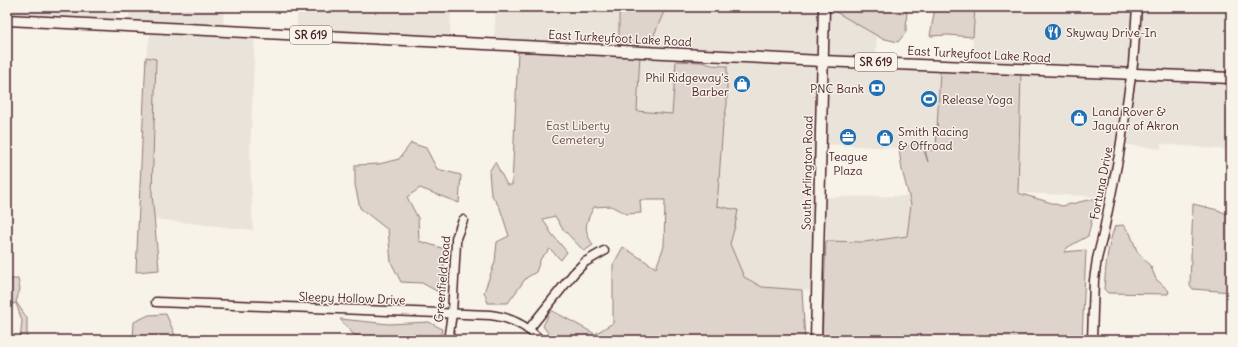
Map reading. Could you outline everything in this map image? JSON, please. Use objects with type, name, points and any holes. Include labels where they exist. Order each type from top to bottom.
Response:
[{"type":"main road","name":"South Arlington Road","points":[[816,340],[824,7]]},
{"type":"main road","name":"East Turkeyfoot Lake Road","points":[[7,20],[822,61],[1231,78]]},
{"type":"street","name":"Fortuna Drive","points":[[1092,340],[1094,280],[1097,259],[1111,197],[1132,73],[1137,7]]},
{"type":"street","name":"Greenfield Road","points":[[448,340],[452,314],[456,238],[463,220]]},
{"type":"street","points":[[528,329],[574,273],[586,262],[604,251]]},
{"type":"street","name":"Sleepy Hollow Drive","points":[[156,302],[493,315],[512,320],[528,329],[540,340]]},
{"type":"shaded area","points":[[7,7],[117,7],[116,20],[7,14]]},
{"type":"shaded area","points":[[130,7],[224,7],[223,30],[129,26]]},
{"type":"shaded area","points":[[297,7],[451,7],[450,37],[297,30]]},
{"type":"shaded area","points":[[496,7],[619,7],[619,45],[494,39]]},
{"type":"shaded area","points":[[666,7],[877,7],[876,62],[940,65],[936,150],[821,144],[818,291],[762,287],[744,277],[730,244],[735,226],[717,207],[723,124],[727,105],[727,56],[651,52],[651,42]]},
{"type":"shaded area","points":[[975,7],[1231,7],[1231,150],[1161,144],[1161,149],[1121,144],[1111,197],[1018,193],[1021,69],[971,67]]},
{"type":"shaded area","points":[[151,30],[255,35],[250,156],[253,230],[154,219],[152,194],[156,59],[146,57]]},
{"type":"shaded area","points":[[640,55],[676,56],[672,114],[637,111]]},
{"type":"shaded area","points":[[909,196],[911,204],[906,241],[826,241],[825,197]]},
{"type":"green space","points":[[619,7],[666,7],[651,42],[651,48],[619,45]]},
{"type":"green space","points":[[829,7],[907,7],[906,32],[898,42],[881,38]]},
{"type":"green space","points":[[935,7],[975,7],[973,37],[948,35],[930,36]]},
{"type":"green space","name":"East Liberty Cemetery","points":[[518,52],[640,55],[637,111],[672,114],[676,61],[701,62],[712,65],[727,66],[727,105],[723,124],[717,206],[738,210],[730,244],[744,277],[762,287],[802,290],[805,340],[553,340],[543,326],[551,310],[595,334],[613,323],[613,265],[623,247],[656,268],[664,246],[665,200],[640,200],[641,213],[626,214],[611,206],[594,207],[586,226],[588,235],[593,245],[584,251],[562,228],[555,216],[543,219],[551,233],[567,252],[561,260],[550,249],[541,258],[536,272],[526,278],[508,303],[488,303],[484,292],[495,262],[497,242],[509,236],[500,208],[491,194],[489,172],[495,162],[507,185],[512,185]]},
{"type":"green space","points":[[146,57],[156,59],[152,194],[159,270],[136,272]]},
{"type":"green space","points":[[940,70],[1021,72],[1018,193],[1062,206],[1097,198],[1088,236],[1068,247],[1064,252],[1086,250],[1082,340],[822,340],[826,241],[864,242],[907,236],[911,204],[902,170],[899,149],[921,142],[928,162],[925,150],[936,150]]},
{"type":"green space","points":[[411,143],[426,148],[437,169],[461,175],[459,203],[420,188],[407,197],[418,218],[419,241],[445,249],[442,294],[422,283],[401,282],[391,262],[388,230],[360,208],[355,185],[355,165],[379,164],[399,159]]},
{"type":"green space","points":[[1193,204],[1218,210],[1231,216],[1231,292],[1193,289],[1190,285]]},
{"type":"green space","points":[[1123,225],[1130,233],[1137,251],[1151,267],[1156,279],[1169,291],[1168,294],[1108,293],[1104,289],[1107,257],[1112,234],[1115,226]]},
{"type":"green space","points":[[7,279],[18,279],[20,289],[16,302],[27,318],[27,340],[20,340],[22,321],[16,303],[7,306]]},
{"type":"green space","points":[[166,314],[175,335],[174,340],[133,340],[134,322],[149,315]]},
{"type":"green space","points":[[340,319],[389,324],[429,322],[442,329],[440,340],[377,340],[354,335]]},
{"type":"place","name":"Skyway Drive-In","points":[[1053,32]]},
{"type":"place","name":"Phil Ridgeway's Barber","points":[[742,84]]},
{"type":"place","name":"PNC Bank","points":[[877,88]]},
{"type":"place","name":"Release Yoga","points":[[929,99]]},
{"type":"place","name":"Land Rover & Jaguar of Akron","points":[[1079,118]]},
{"type":"place","name":"Teague Plaza","points":[[848,137]]},
{"type":"place","name":"Smith Racing & Offroad","points":[[885,138]]}]
